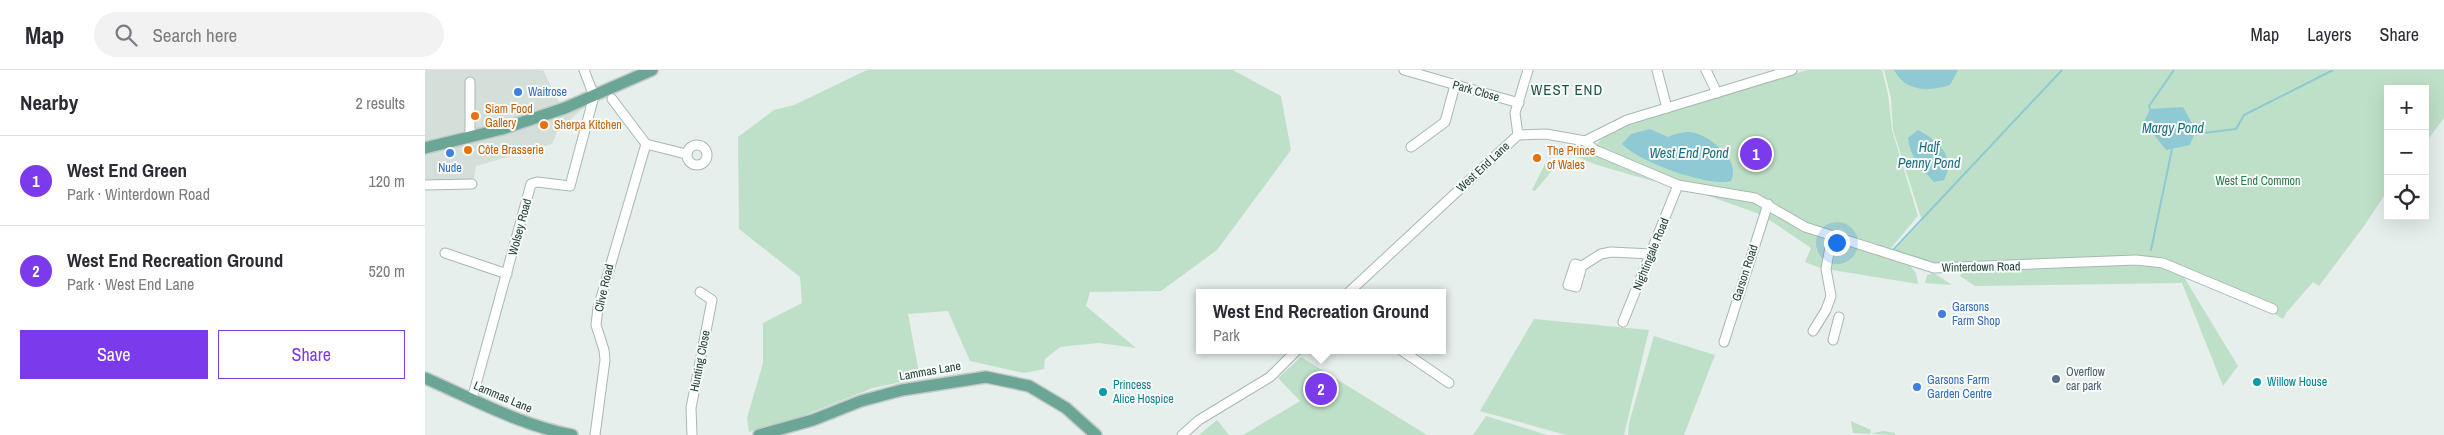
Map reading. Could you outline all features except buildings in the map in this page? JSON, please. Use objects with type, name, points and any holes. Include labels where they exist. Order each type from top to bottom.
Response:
[{"type":"main road","points":[[427,144],[508,127],[591,98],[651,70]]},
{"type":"main road","name":"Lammas Lane","points":[[759,435],[813,420],[861,401],[902,390],[986,377],[1029,386],[1066,408],[1096,435]]},
{"type":"main road","name":"Lammas Lane","points":[[425,378],[531,424],[573,435]]},
{"type":"street","points":[[584,70],[591,98]]},
{"type":"street","name":"Park Close","points":[[1404,70],[1519,103]]},
{"type":"street","points":[[1518,135],[1515,113],[1528,70]]},
{"type":"street","points":[[1657,70],[1667,108]]},
{"type":"street","points":[[1706,70],[1717,93]]},
{"type":"street","points":[[1585,141],[1622,122],[1792,70]]},
{"type":"street","points":[[470,82],[470,136]]},
{"type":"street","points":[[1411,147],[1445,122],[1455,85]]},
{"type":"street","name":"Wolsey Road","points":[[472,399],[531,184],[537,182],[570,186],[591,98]]},
{"type":"street","points":[[612,99],[646,144],[686,154]]},
{"type":"street","name":"West End Lane","points":[[1352,289],[1518,135],[1546,134],[1585,141]]},
{"type":"street","name":"Winterdown Road","points":[[1585,141],[1595,150],[1678,185],[1738,194],[1768,204],[1805,227],[1934,268],[2136,260],[2163,263],[2273,309]]},
{"type":"street","name":"Clive Road","points":[[595,435],[605,360],[605,350],[598,335],[598,308],[646,144]]},
{"type":"street","points":[[425,185],[472,184]]},
{"type":"street","name":"Nightingale Road","points":[[1623,322],[1678,185]]},
{"type":"street","name":"Garson Road","points":[[1724,342],[1768,204]]},
{"type":"street","points":[[1813,330],[1819,322],[1831,296],[1826,268],[1832,236]]},
{"type":"street","points":[[445,252],[507,274]]},
{"type":"street","points":[[1582,266],[1601,254],[1611,252],[1651,254]]},
{"type":"street","name":"Hunting Close","points":[[692,435],[691,408],[712,300],[700,292]]},
{"type":"street","points":[[1833,340],[1839,317]]},
{"type":"street","points":[[1819,322],[1836,329]]},
{"type":"street","points":[[1182,435],[1199,420],[1270,377],[1293,354]]},
{"type":"street","points":[[1407,354],[1449,383]]},
{"type":"shaded area","points":[[425,70],[543,70],[559,102],[569,99],[586,106],[558,130],[552,144],[476,166],[473,186],[425,187]]},
{"type":"green space","points":[[867,70],[1233,70],[1281,96],[1291,150],[1217,250],[1161,291],[1090,292],[1086,306],[1136,348],[1099,343],[1060,347],[1045,359],[1044,369],[1024,373],[970,361],[948,311],[908,314],[920,378],[873,388],[800,417],[749,432],[747,418],[763,363],[763,323],[802,303],[800,277],[739,229],[738,137],[774,110],[794,105]]},
{"type":"green space","points":[[1807,70],[1882,70],[1888,94],[1892,130],[1918,216],[1891,248],[1800,221],[1769,202],[1679,184],[1601,149],[1597,145],[1609,133],[1636,121]]},
{"type":"green space","name":"West End Common","points":[[1884,70],[2444,70],[2444,118],[2429,138],[2429,85],[2384,85],[2384,196],[2319,286],[2313,282],[2283,319],[2275,314],[2270,305],[2164,264],[1951,268],[1891,254],[1922,221],[1893,130],[1891,98]]},
{"type":"green space","points":[[1570,144],[1656,182],[1597,165],[1560,150]]},
{"type":"green space","points":[[1545,164],[1555,167],[1535,191],[1532,190]]},
{"type":"green space","points":[[1706,195],[1755,202],[1909,264],[1916,273],[1918,284],[1820,268],[1805,262],[1811,248],[1762,215]]},
{"type":"green space","points":[[2122,265],[2157,267],[2182,274],[2238,366],[2223,386],[2182,283],[1975,286],[1960,276],[1964,270]]},
{"type":"green space","points":[[1934,273],[1952,285],[1925,283],[1927,275]]},
{"type":"green space","points":[[1534,319],[1649,330],[1624,435],[1566,435],[1480,411]]},
{"type":"green space","points":[[1654,336],[1715,355],[1684,435],[1628,435],[1629,423]]},
{"type":"green space","points":[[1301,357],[1427,435],[1243,435],[1300,401],[1278,378]]},
{"type":"green space","points":[[1486,416],[1547,435],[1473,435]]},
{"type":"green space","points":[[1217,420],[1229,435],[1200,435],[1200,434]]},
{"type":"green space","points":[[1851,421],[1871,430],[1870,434],[1853,433]]},
{"type":"green space","points":[[1883,431],[1895,433],[1895,435],[1871,434]]},
{"type":"water","points":[[1894,70],[1958,70],[1950,85],[1926,89],[1905,83]]},
{"type":"water","name":"Margy Pond","points":[[2183,107],[2196,130],[2190,145],[2166,150],[2144,122],[2150,109]]},
{"type":"water","name":"West End Pond","points":[[1650,129],[1668,137],[1683,132],[1690,132],[1712,141],[1725,153],[1729,160],[1733,174],[1731,181],[1706,180],[1674,172],[1643,158],[1622,144],[1631,134]]},
{"type":"water","name":"Half Penny Pond","points":[[1918,130],[1932,139],[1943,150],[1948,164],[1944,180],[1934,182],[1914,157],[1908,138]]},
{"type":"waterway","points":[[1893,250],[2062,70]]},
{"type":"waterway","points":[[2150,109],[2149,106],[2174,70]]},
{"type":"waterway","points":[[2195,134],[2236,129],[2244,115],[2333,70]]},
{"type":"waterway","points":[[2151,250],[2172,149]]},
{"type":"waterway","points":[[1877,245],[1927,261]]},
{"type":"place","name":"Waitrose","points":[[518,92]]},
{"type":"place","name":"Siam Food Gallery","points":[[475,116]]},
{"type":"place","name":"Sherpa Kitchen","points":[[544,125]]},
{"type":"place","name":"Côte Brasserie","points":[[468,150]]},
{"type":"place","name":"Nude","points":[[450,153]]},
{"type":"place","name":"West End Green","points":[[1756,154]]},
{"type":"place","name":"The Prince of Wales","points":[[1537,158]]},
{"type":"place","name":"Garsons Farm Shop","points":[[1942,314]]},
{"type":"place","name":"Overflow car park","points":[[2056,379]]},
{"type":"place","name":"Willow House","points":[[2257,382]]},
{"type":"place","name":"Garsons Farm Garden Centre","points":[[1917,387]]},
{"type":"place","name":"West End Recreation Ground","points":[[1321,389]]},
{"type":"place","name":"Princess Alice Hospice","points":[[1103,392]]},
{"type":"district","name":"WEST END","points":[[1567,90]]}]
